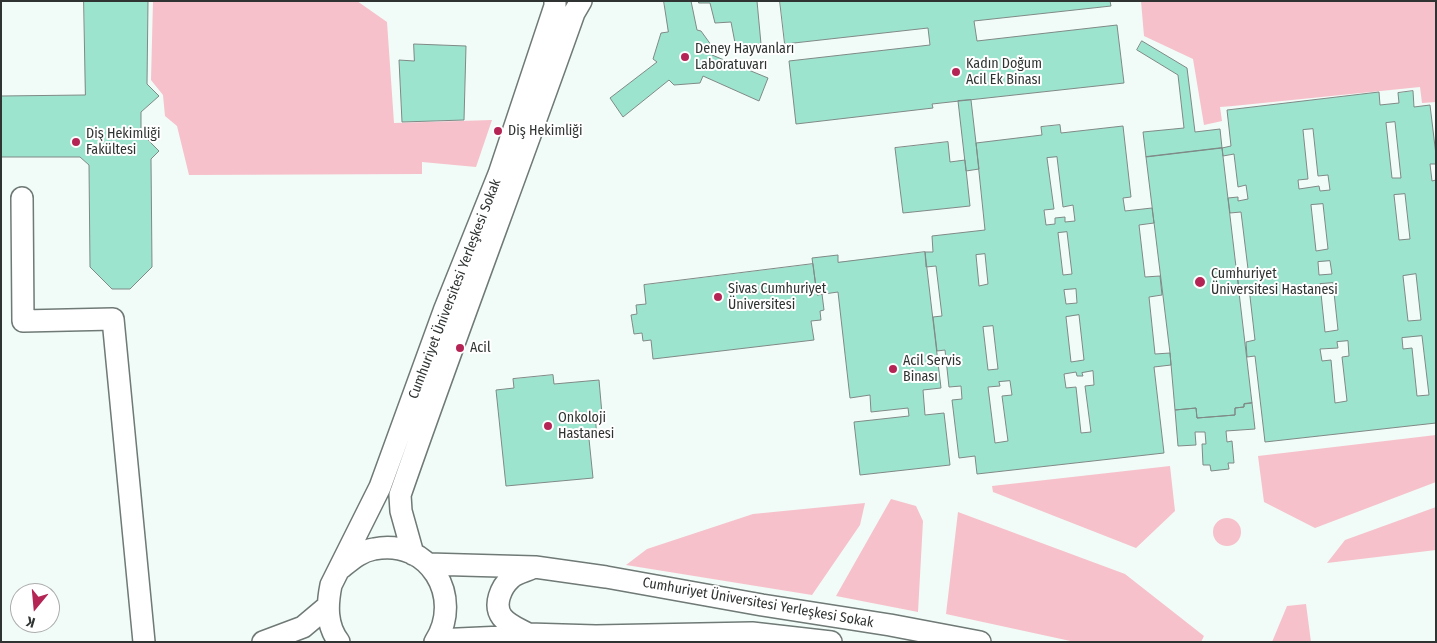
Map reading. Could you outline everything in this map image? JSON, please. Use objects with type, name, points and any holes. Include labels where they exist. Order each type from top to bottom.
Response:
[{"type":"street","name":"Cumhuriyet Üniversitesi Yerleşkesi Sokak","points":[[339,642],[334,636],[328,620],[331,585],[380,487],[444,311],[504,160],[556,1]]},
{"type":"street","name":"Cumhuriyet Üniversitesi Yerleşkesi Sokak","points":[[436,641],[442,632],[446,614],[446,596],[439,579],[421,559],[401,511],[400,495],[459,326],[515,179],[574,13],[581,1]]},
{"type":"street","points":[[22,198],[23,321],[113,319],[144,642]]},
{"type":"street","name":"Cumhuriyet Üniversitesi Yerleşkesi Sokak","points":[[340,570],[354,556],[374,549],[394,548],[421,559],[535,567],[606,576],[771,607],[890,624],[980,642]]},
{"type":"street","name":"Cumhuriyet Üniversitesi Yerleşkesi Sokak","points":[[528,634],[509,624],[500,616],[498,603],[501,589],[512,577],[535,567]]},
{"type":"street","points":[[263,642],[303,626],[328,606]]},
{"type":"street","name":"Cumhuriyet Üniversitesi Yerleşkesi Sokak","points":[[436,641],[528,634],[606,636],[752,633],[831,642]]},
{"type":"shaded area","points":[[153,1],[357,1],[387,22],[394,123],[492,120],[476,167],[422,162],[422,174],[189,175],[177,126],[165,116],[163,95],[151,80]]},
{"type":"shaded area","points":[[1141,1],[1436,1],[1436,102],[1422,103],[1420,87],[1220,107],[1222,121],[1204,125],[1193,59],[1144,36]]},
{"type":"shaded area","points":[[1436,435],[1436,482],[1315,528],[1264,502],[1258,456]]},
{"type":"shaded area","points":[[1170,466],[1175,511],[1136,548],[993,492],[992,486]]},
{"type":"shaded area","points":[[891,499],[916,506],[923,521],[918,612],[836,596]]},
{"type":"shaded area","points":[[865,503],[860,525],[812,595],[626,565],[647,549],[753,514]]},
{"type":"shaded area","points":[[1436,507],[1436,550],[1327,563],[1345,540]]},
{"type":"shaded area","points":[[958,512],[1125,574],[1204,636],[1201,642],[1075,642],[946,614]]},
{"type":"shaded area","points":[[1227,518],[1237,522],[1241,532],[1237,542],[1227,546],[1217,542],[1213,532],[1217,522]]},
{"type":"shaded area","points":[[1306,604],[1311,642],[1272,642],[1287,606]]},
{"type":"building","name":"Diş Hekimliği Fakültesi","points":[[84,1],[148,1],[147,84],[159,96],[141,112],[141,133],[159,151],[151,159],[152,267],[130,289],[112,289],[90,267],[89,165],[80,157],[1,157],[1,96],[85,95]]},
{"type":"building","name":"Deney Hayvanları Laboratuvarı","points":[[664,1],[691,1],[697,30],[701,31],[714,49],[712,55],[768,78],[759,101],[703,76],[700,83],[674,85],[669,80],[623,117],[610,98],[657,62],[653,59],[661,33],[668,32]]},
{"type":"building","points":[[699,1],[757,1],[761,44],[736,48],[731,22],[715,23],[710,3],[699,3]]},
{"type":"building","name":"Kadın Doğum Acil Ek Binası","points":[[780,1],[1110,1],[1111,6],[974,21],[977,41],[1117,25],[1124,83],[932,104],[933,108],[796,124],[789,61],[930,45],[928,28],[785,44]]},
{"type":"building","points":[[1142,41],[1187,68],[1195,132],[1220,129],[1222,148],[1146,157],[1143,132],[1184,128],[1178,75],[1137,50]]},
{"type":"building","points":[[414,44],[466,46],[464,120],[402,122],[399,60],[414,61]]},
{"type":"building","points":[[1413,91],[1414,107],[1430,105],[1436,155],[1436,164],[1430,164],[1432,181],[1436,180],[1436,423],[1265,442],[1255,356],[1247,357],[1246,342],[1255,340],[1249,288],[1239,289],[1237,270],[1248,269],[1241,212],[1230,213],[1228,198],[1238,197],[1238,201],[1248,199],[1246,185],[1238,187],[1234,154],[1223,156],[1222,148],[1231,146],[1227,110],[1379,92],[1380,105],[1399,103],[1398,93]],"holes":[[[1395,122],[1401,178],[1392,178],[1386,123]],[[1313,129],[1318,176],[1328,175],[1330,190],[1320,191],[1319,186],[1299,189],[1298,180],[1308,179],[1303,130]],[[1405,194],[1410,239],[1399,240],[1394,195]],[[1323,204],[1328,249],[1316,251],[1311,205]],[[1330,261],[1332,274],[1319,275],[1318,262]],[[1416,274],[1421,320],[1408,321],[1403,276]],[[1333,283],[1338,330],[1325,332],[1320,284]],[[1422,336],[1429,395],[1417,396],[1412,348],[1403,349],[1402,338]],[[1348,341],[1349,356],[1342,357],[1347,401],[1335,403],[1331,360],[1322,361],[1320,349],[1338,348],[1337,342]]]},
{"type":"building","points":[[971,100],[979,169],[966,171],[958,101]]},
{"type":"building","points":[[1060,125],[1061,133],[1123,126],[1131,197],[1123,198],[1125,211],[1152,208],[1154,223],[1139,225],[1145,277],[1160,276],[1162,295],[1149,297],[1155,354],[1170,353],[1171,365],[1154,367],[1164,453],[977,474],[975,456],[959,458],[952,400],[962,399],[961,386],[949,387],[945,350],[937,351],[933,317],[942,316],[936,266],[926,267],[925,252],[933,252],[932,236],[985,230],[976,143],[1042,135],[1041,127]],"holes":[[[1057,157],[1063,207],[1073,205],[1075,221],[1065,222],[1065,217],[1055,218],[1055,224],[1046,225],[1044,210],[1054,209],[1047,158]],[[1067,232],[1072,274],[1063,275],[1058,233]],[[985,254],[988,284],[979,286],[976,255]],[[1076,289],[1077,303],[1066,304],[1064,290]],[[1079,315],[1084,360],[1071,362],[1066,317]],[[993,326],[998,369],[988,370],[983,327]],[[1093,371],[1094,385],[1085,386],[1091,432],[1081,433],[1076,387],[1066,388],[1064,374],[1076,372],[1077,376],[1083,376],[1082,373]],[[1010,381],[1012,395],[1002,396],[1008,441],[995,443],[988,387],[1000,386],[999,382]]]},
{"type":"building","points":[[948,142],[950,162],[965,160],[970,206],[903,213],[895,148]]},
{"type":"building","name":"Cumhuriyet Üniversitesi Hastanesi","points":[[1222,148],[1252,403],[1244,404],[1244,407],[1235,408],[1235,415],[1197,418],[1196,408],[1175,410],[1170,353],[1146,157]]},
{"type":"building","name":"Acil Servis Binası","points":[[925,252],[941,388],[923,390],[925,415],[944,413],[950,465],[860,475],[854,422],[909,416],[908,408],[871,412],[870,395],[850,398],[838,292],[817,295],[812,258],[838,255],[838,262]]},
{"type":"building","points":[[813,264],[817,295],[822,294],[824,310],[820,311],[821,320],[811,321],[814,340],[653,359],[651,340],[643,341],[642,333],[634,334],[631,315],[637,314],[636,305],[646,304],[644,285]]},
{"type":"building","name":"Onkoloji Hastanesi","points":[[553,375],[554,384],[599,380],[602,414],[595,414],[597,438],[589,439],[593,478],[506,486],[496,390],[514,388],[513,379]]},
{"type":"building","points":[[1252,403],[1255,429],[1226,431],[1227,442],[1232,441],[1234,463],[1228,463],[1229,469],[1211,471],[1210,465],[1203,465],[1202,444],[1206,444],[1205,432],[1195,432],[1196,445],[1178,446],[1175,410],[1196,408],[1197,418],[1235,415],[1235,408],[1244,407],[1244,404]]},
{"type":"place","name":"Deney Hayvanları Laboratuvarı","points":[[685,57]]},
{"type":"place","name":"Kadın Doğum Acil Ek Binası","points":[[956,72]]},
{"type":"place","name":"Diş Hekimliği","points":[[498,131]]},
{"type":"place","name":"Diş Hekimliği Fakültesi","points":[[76,142]]},
{"type":"place","name":"Cumhuriyet Üniversitesi Hastanesi","points":[[1200,282]]},
{"type":"place","name":"Sivas Cumhuriyet Üniversitesi","points":[[718,297]]},
{"type":"place","name":"Acil","points":[[460,348]]},
{"type":"place","name":"Acil Servis Binası","points":[[893,369]]},
{"type":"place","name":"Onkoloji Hastanesi","points":[[548,426]]}]
